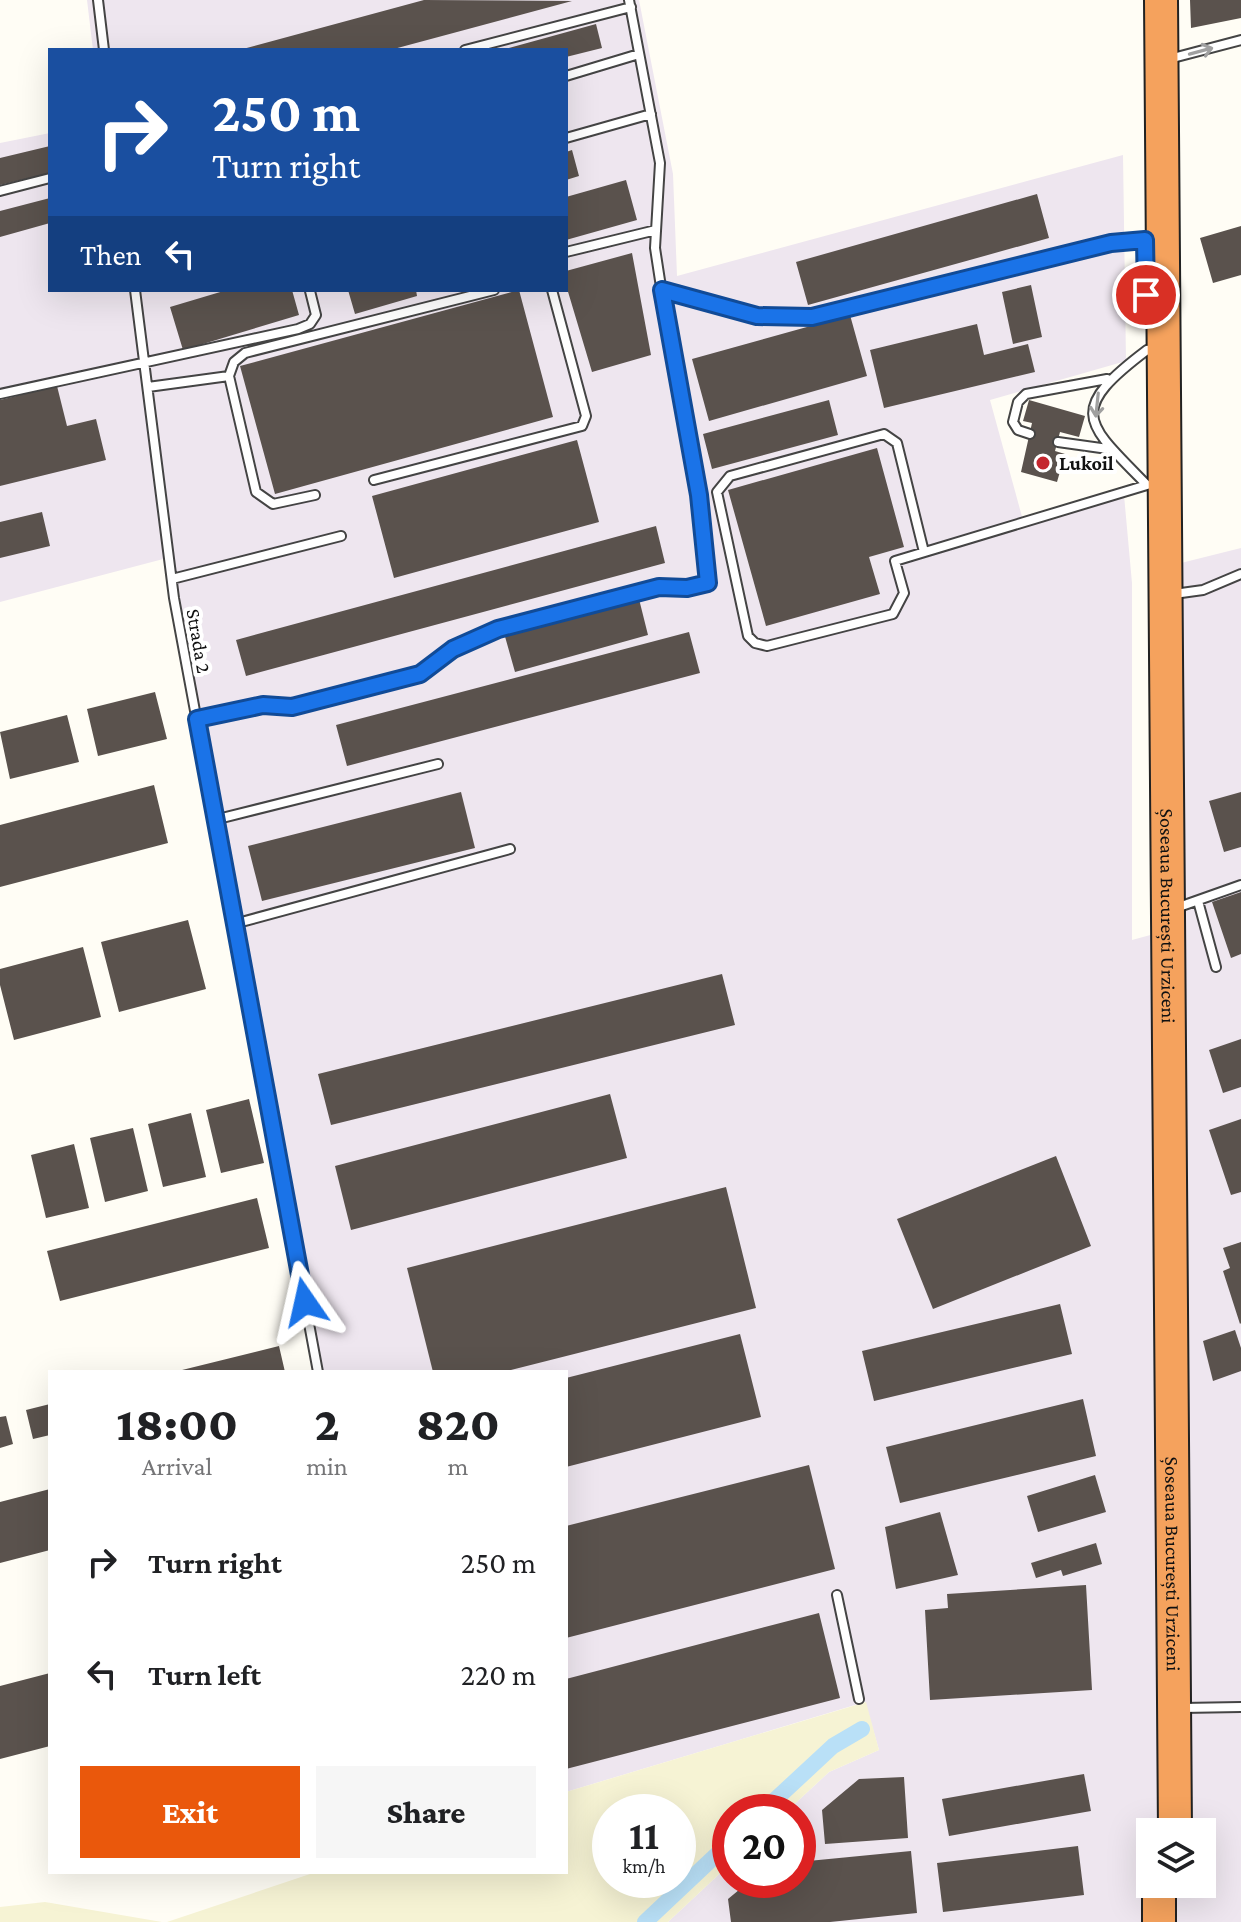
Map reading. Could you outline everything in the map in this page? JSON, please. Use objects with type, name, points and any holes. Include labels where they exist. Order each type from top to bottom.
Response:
[{"type":"highway","name":"Șoseaua București Urziceni","points":[[1143,0],[1158,1818]]},
{"type":"highway","name":"Șoseaua București Urziceni","points":[[1161,0],[1166,325],[1165,595],[1175,1818]]},
{"type":"highway","points":[[1159,1898],[1159,1922]]},
{"type":"highway","points":[[1175,1898],[1176,1922]]},
{"type":"lane","points":[[98,0],[104,48]]},
{"type":"lane","points":[[197,719],[263,705],[292,707],[406,678],[420,674],[453,649],[498,629],[659,587],[687,588],[708,583],[699,495],[662,290],[656,230],[660,163],[630,3],[472,48]]},
{"type":"lane","points":[[1161,61],[1241,40]]},
{"type":"lane","points":[[568,75],[639,54]]},
{"type":"lane","points":[[568,137],[651,114]]},
{"type":"lane","points":[[0,191],[48,179]]},
{"type":"lane","points":[[568,252],[656,230]]},
{"type":"lane","points":[[662,290],[757,316],[812,317],[1111,243],[1145,240]]},
{"type":"lane","name":"Strada 2","points":[[135,292],[172,579],[318,1370]]},
{"type":"lane","points":[[0,394],[310,324],[316,315],[310,292]]},
{"type":"lane","points":[[315,495],[273,504],[256,492],[229,376],[234,362],[245,353],[486,292]]},
{"type":"lane","points":[[374,480],[582,426],[586,416],[553,292]]},
{"type":"lane","points":[[1147,350],[1108,379],[1097,393],[1094,414],[1097,434],[1108,449],[1147,485]]},
{"type":"lane","points":[[148,387],[229,376]]},
{"type":"lane","points":[[1030,434],[1018,430],[1013,422],[1018,402],[1026,394],[1108,379]]},
{"type":"lane","points":[[924,552],[897,443],[884,434],[730,476],[717,492],[748,636],[755,643],[767,646],[893,614],[904,593],[895,561],[1147,485]]},
{"type":"lane","points":[[1058,442],[1108,449]]},
{"type":"lane","points":[[172,579],[341,536]]},
{"type":"lane","points":[[1165,595],[1203,590],[1241,574]]},
{"type":"lane","points":[[214,820],[438,764]]},
{"type":"lane","points":[[234,924],[510,849]]},
{"type":"lane","points":[[1168,911],[1241,885]]},
{"type":"lane","points":[[1198,901],[1216,967]]},
{"type":"lane","points":[[837,1595],[859,1699]]},
{"type":"lane","points":[[1174,1708],[1241,1707]]},
{"type":"shaded area","points":[[87,0],[639,0],[673,174],[677,276],[1123,155],[1126,361],[990,400],[1024,524],[1124,495],[1132,583],[1132,940],[1176,928],[1181,563],[1241,548],[1241,1922],[668,1922],[712,1881],[712,1898],[816,1898],[816,1794],[805,1794],[829,1772],[879,1750],[865,1702],[568,1791],[568,1370],[318,1370],[167,558],[0,602],[0,143],[48,133],[48,292],[568,292],[568,48],[93,48]]},
{"type":"shaded area","points":[[866,1702],[879,1750],[829,1772],[805,1794],[712,1794],[712,1881],[696,1896],[696,1794],[592,1794],[592,1898],[694,1898],[668,1922],[167,1922],[310,1874],[568,1874],[568,1791]]},
{"type":"shaded area","points":[[45,1902],[162,1922],[0,1922],[0,1907]]},
{"type":"building","points":[[424,0],[572,1],[397,48],[246,48]]},
{"type":"building","points":[[1190,0],[1241,0],[1241,18],[1191,28]]},
{"type":"building","points":[[596,24],[602,48],[568,56],[568,48],[509,48]]},
{"type":"building","points":[[48,146],[48,173],[0,185],[0,158]]},
{"type":"building","points":[[572,150],[579,176],[568,179],[568,151]]},
{"type":"building","points":[[626,180],[637,220],[568,239],[568,196]]},
{"type":"building","points":[[1037,194],[1049,238],[808,305],[796,262]]},
{"type":"building","points":[[48,199],[48,224],[0,237],[0,211]]},
{"type":"building","points":[[1241,226],[1241,275],[1213,283],[1200,238]]},
{"type":"building","points":[[632,253],[651,355],[592,372],[568,292],[568,270]]},
{"type":"building","points":[[1031,285],[1042,337],[1013,344],[1002,292]]},
{"type":"building","points":[[220,292],[293,292],[299,315],[183,350],[170,307]]},
{"type":"building","points":[[349,292],[416,292],[417,296],[355,314]]},
{"type":"building","points":[[520,292],[553,417],[275,494],[240,366]]},
{"type":"building","points":[[850,315],[867,376],[709,421],[692,359]]},
{"type":"building","points":[[977,324],[984,355],[1028,344],[1035,372],[884,408],[870,350]]},
{"type":"building","points":[[57,386],[67,426],[96,419],[106,460],[0,486],[0,400]]},
{"type":"building","points":[[829,400],[838,435],[712,469],[703,434]]},
{"type":"building","points":[[1029,400],[1085,416],[1079,437],[1060,432],[1055,451],[1065,454],[1057,482],[1021,472],[1032,423],[1023,421]]},
{"type":"building","points":[[577,440],[599,522],[394,578],[372,496]]},
{"type":"building","points":[[877,448],[904,547],[869,557],[880,594],[766,626],[728,490]]},
{"type":"building","points":[[42,512],[50,546],[0,558],[0,522]]},
{"type":"building","points":[[656,526],[665,563],[246,676],[236,640]]},
{"type":"building","points":[[638,595],[648,635],[515,672],[504,633]]},
{"type":"building","points":[[689,632],[700,673],[347,766],[336,725]]},
{"type":"building","points":[[155,692],[167,739],[98,756],[87,709]]},
{"type":"building","points":[[67,715],[79,762],[10,779],[0,732]]},
{"type":"building","points":[[154,785],[168,843],[0,887],[0,825]]},
{"type":"building","points":[[461,792],[475,848],[262,901],[248,846]]},
{"type":"building","points":[[1241,792],[1241,847],[1224,852],[1209,801]]},
{"type":"building","points":[[1241,892],[1241,954],[1231,958],[1212,902]]},
{"type":"building","points":[[188,920],[206,989],[119,1012],[101,942]]},
{"type":"building","points":[[83,947],[101,1017],[14,1040],[0,985],[0,969]]},
{"type":"building","points":[[722,974],[735,1025],[331,1125],[318,1074]]},
{"type":"building","points":[[1241,1039],[1241,1087],[1223,1093],[1209,1050]]},
{"type":"building","points":[[610,1094],[627,1158],[351,1230],[335,1166]]},
{"type":"building","points":[[249,1099],[264,1163],[221,1173],[206,1110]]},
{"type":"building","points":[[191,1113],[206,1177],[163,1187],[148,1124]]},
{"type":"building","points":[[1241,1119],[1241,1192],[1231,1195],[1209,1130]]},
{"type":"building","points":[[133,1128],[148,1191],[105,1202],[90,1138]]},
{"type":"building","points":[[74,1144],[89,1208],[46,1218],[31,1155]]},
{"type":"building","points":[[1056,1156],[1091,1246],[933,1309],[897,1219]]},
{"type":"building","points":[[726,1187],[756,1308],[511,1370],[432,1370],[407,1268]]},
{"type":"building","points":[[257,1198],[269,1248],[60,1301],[47,1251]]},
{"type":"building","points":[[1241,1242],[1240,1324],[1223,1271],[1230,1268],[1223,1248]]},
{"type":"building","points":[[1060,1304],[1072,1354],[874,1401],[862,1351]]},
{"type":"building","points":[[1235,1330],[1241,1348],[1241,1371],[1213,1381],[1203,1341]]},
{"type":"building","points":[[740,1334],[761,1417],[568,1466],[568,1377]]},
{"type":"building","points":[[279,1346],[285,1370],[182,1370]]},
{"type":"building","points":[[1083,1399],[1096,1456],[900,1503],[886,1447]]},
{"type":"building","points":[[48,1404],[48,1435],[33,1439],[26,1410]]},
{"type":"building","points":[[6,1416],[13,1444],[0,1448],[0,1417]]},
{"type":"building","points":[[809,1465],[835,1569],[568,1637],[568,1525]]},
{"type":"building","points":[[1095,1475],[1106,1512],[1038,1532],[1027,1496]]},
{"type":"building","points":[[48,1490],[48,1551],[0,1563],[0,1502]]},
{"type":"building","points":[[940,1512],[958,1575],[896,1589],[885,1527]]},
{"type":"building","points":[[1096,1543],[1102,1564],[1063,1576],[1061,1570],[1036,1578],[1031,1563]]},
{"type":"building","points":[[1086,1585],[1092,1690],[930,1700],[925,1610],[948,1608],[947,1594]]},
{"type":"building","points":[[819,1613],[840,1698],[568,1768],[568,1678]]},
{"type":"building","points":[[48,1674],[48,1747],[0,1759],[0,1686]]},
{"type":"building","points":[[1084,1774],[1091,1811],[949,1836],[942,1799]]},
{"type":"building","points":[[904,1777],[908,1838],[825,1844],[822,1810],[859,1779]]},
{"type":"building","points":[[1078,1846],[1084,1895],[943,1912],[937,1863]]},
{"type":"building","points":[[911,1851],[917,1913],[830,1922],[731,1922],[729,1898],[816,1898],[816,1860]]},
{"type":"waterway","points":[[781,1794],[833,1746],[862,1729]]},
{"type":"waterway","points":[[645,1922],[712,1859]]},
{"type":"place","name":"Lukoil","points":[[1043,463]]},
{"type":"route","points":[[305,1302],[197,719],[263,705],[292,707],[420,674],[453,649],[498,629],[659,587],[687,588],[708,583],[699,495],[675,378],[662,290],[757,316],[783,319],[812,317],[1111,243],[1145,240],[1146,295]]}]
